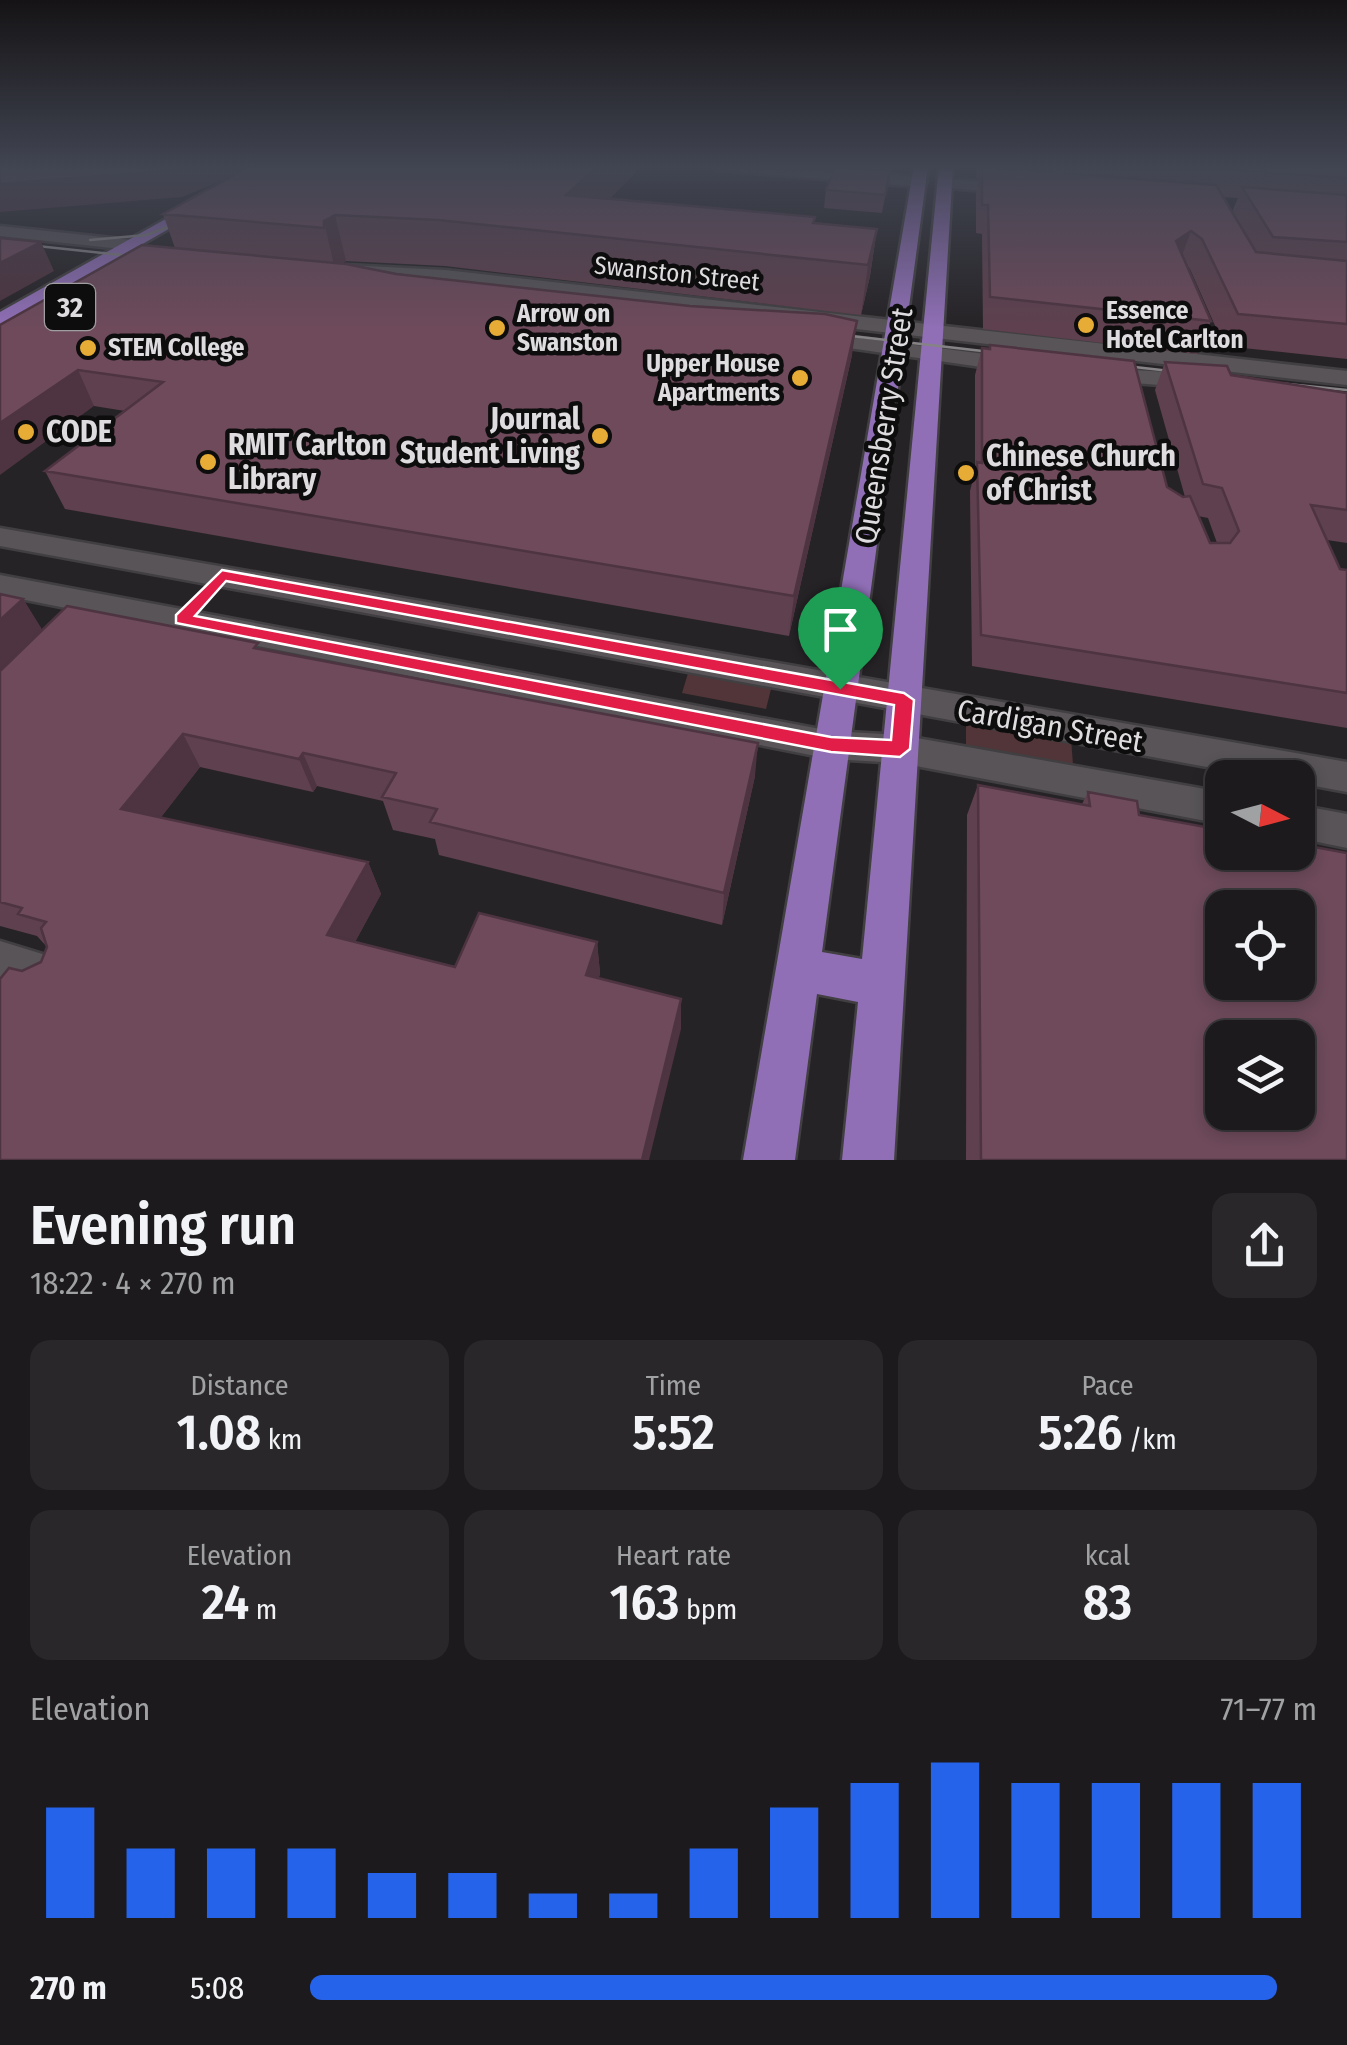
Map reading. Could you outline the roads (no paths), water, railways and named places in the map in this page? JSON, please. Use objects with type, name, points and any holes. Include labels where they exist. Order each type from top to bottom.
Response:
[{"type":"main road","name":"32","points":[[0,320],[176,220]]},
{"type":"main road","name":"Queensberry Street","points":[[769,1160],[831,744],[867,545],[916,220]]},
{"type":"main road","name":"Queensberry Street","points":[[868,1160],[939,220]]},
{"type":"main road","points":[[913,229],[941,232]]},
{"type":"main road","points":[[132,245],[170,249]]},
{"type":"main road","points":[[103,261],[140,266]]},
{"type":"main road","points":[[797,968],[881,984]]},
{"type":"street","points":[[0,231],[132,245]]},
{"type":"street","points":[[0,250],[103,261]]},
{"type":"street","name":"Swanston Street","points":[[403,297],[333,276],[404,272],[932,342],[1043,368]]},
{"type":"street","points":[[1204,332],[1217,364]]},
{"type":"street","name":"Swanston Street","points":[[744,333],[898,338]]},
{"type":"street","name":"Swanston Street","points":[[932,342],[1005,342],[1347,378]]},
{"type":"street","points":[[1080,372],[1347,397]]},
{"type":"street","points":[[1136,378],[1144,408]]},
{"type":"street","name":"Cardigan Street","points":[[0,537],[1347,777]]},
{"type":"street","points":[[84,616],[138,560]]},
{"type":"street","points":[[182,619],[222,576]]},
{"type":"street","name":"Cardigan Street","points":[[0,585],[84,616],[182,619],[831,744],[900,749],[1205,805]]},
{"type":"street","points":[[1315,825],[1347,832]]},
{"type":"street","points":[[0,962],[50,976]]},
{"type":"tram line","points":[[90,240],[146,235],[187,220]]},
{"type":"tram line","points":[[0,242],[149,258]]},
{"type":"tram line","points":[[825,333],[1009,354]]},
{"type":"tram line","points":[[1108,364],[1188,373]]},
{"type":"tram line","points":[[1248,380],[1347,390]]},
{"type":"place","name":"Essence Hotel Carlton","points":[[1086,325]]},
{"type":"place","name":"Arrow on Swanston","points":[[497,328]]},
{"type":"place","name":"STEM College","points":[[88,348]]},
{"type":"place","name":"Upper House Apartments","points":[[800,378]]},
{"type":"place","name":"CODE","points":[[26,432]]},
{"type":"place","name":"Journal Student Living","points":[[600,436]]},
{"type":"place","name":"RMIT Carlton Library","points":[[208,462]]},
{"type":"place","name":"Chinese Church of Christ","points":[[966,473]]}]
